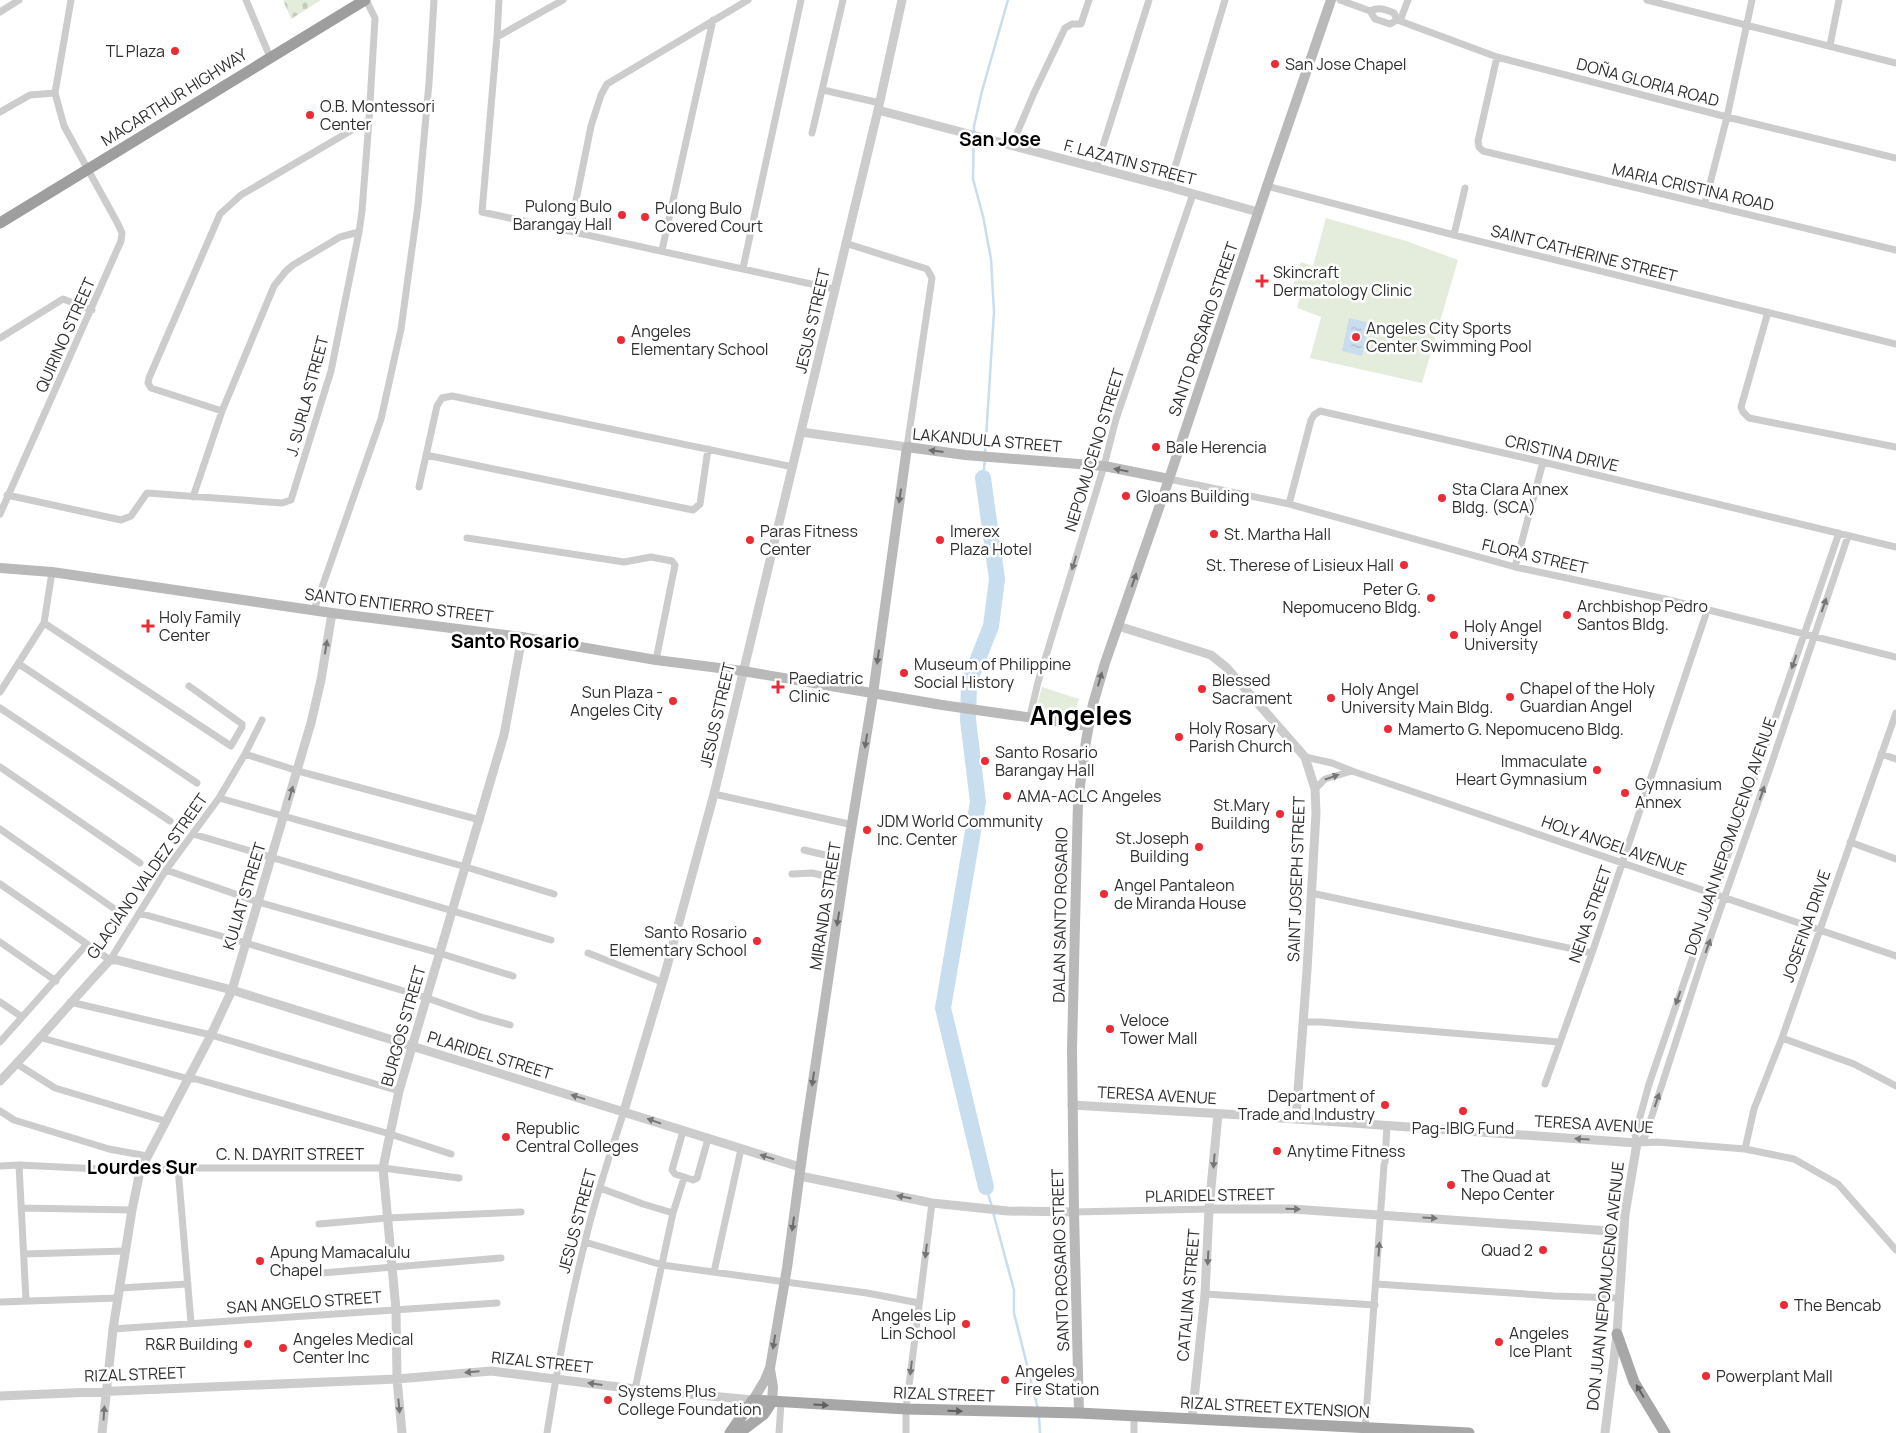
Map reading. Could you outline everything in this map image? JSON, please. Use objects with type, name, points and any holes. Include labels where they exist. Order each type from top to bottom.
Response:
[{"type":"highway","name":"MACARTHUR HIGHWAY","points":[[0,223],[365,0]]},
{"type":"main road","name":"SANTO ROSARIO STREET","points":[[1089,726],[1105,663],[1331,0]]},
{"type":"main road","name":"LAKANDULA STREET","points":[[907,448],[965,455],[1104,466],[1169,479]]},
{"type":"main road","name":"MIRANDA STREET","points":[[753,1400],[770,1368],[784,1282],[846,860],[873,693],[907,448]]},
{"type":"main road","name":"SANTO ENTIERRO STREET","points":[[0,568],[52,572],[332,613],[522,637],[656,660],[743,671],[973,710],[1030,716],[1089,726]]},
{"type":"main road","name":"DALAN SANTO ROSARIO","points":[[1072,1105],[1078,801],[1089,726]]},
{"type":"main road","name":"SANTO ROSARIO STREET","points":[[1072,1105],[1079,1413]]},
{"type":"main road","points":[[1617,1334],[1634,1382],[1665,1433]]},
{"type":"main road","name":"MIRANDA STREET","points":[[770,1368],[777,1402]]},
{"type":"main road","name":"RIZAL STREET","points":[[753,1400],[906,1410],[1079,1413]]},
{"type":"main road","points":[[735,1431],[753,1400]]},
{"type":"main road","points":[[735,1431],[764,1414],[777,1402]]},
{"type":"main road","name":"RIZAL STREET EXTENSION","points":[[1079,1413],[1365,1430],[1469,1433]]},
{"type":"street","points":[[0,12],[19,0]]},
{"type":"street","points":[[0,112],[30,96],[55,93],[71,0]]},
{"type":"street","points":[[246,0],[270,57]]},
{"type":"street","name":"J. SURLA STREET","points":[[7,495],[122,520],[131,516],[145,494],[282,503],[291,500],[331,371],[359,232],[370,120],[375,18],[365,0]]},
{"type":"street","points":[[314,610],[381,419],[401,329],[419,197],[434,0]]},
{"type":"street","points":[[499,0],[482,212],[834,289]]},
{"type":"street","points":[[497,37],[563,0]]},
{"type":"street","points":[[570,230],[591,126],[600,95],[607,84],[748,0]]},
{"type":"street","points":[[743,268],[770,151],[801,0]]},
{"type":"street","points":[[812,133],[843,0]]},
{"type":"street","name":"JESUS STREET","points":[[547,1433],[556,1378],[584,1242],[662,982],[714,794],[802,432],[902,0]]},
{"type":"street","points":[[1012,146],[1034,93],[1065,28],[1072,24],[1081,24],[1089,0]]},
{"type":"street","points":[[1096,168],[1149,0]]},
{"type":"street","points":[[1169,186],[1225,0]]},
{"type":"street","name":"DOÑA GLORIA ROAD","points":[[1340,0],[1370,11],[1378,8],[1388,10],[1394,13],[1398,21]]},
{"type":"street","points":[[1398,21],[1408,0]]},
{"type":"street","points":[[1647,0],[1748,24],[1896,63]]},
{"type":"street","points":[[1705,203],[1727,117],[1752,0]]},
{"type":"street","points":[[1830,46],[1839,0]]},
{"type":"street","name":"DOÑA GLORIA ROAD","points":[[1370,11],[1375,20],[1390,24],[1398,21],[1497,57],[1727,117],[1896,158]]},
{"type":"street","points":[[662,250],[713,20]]},
{"type":"street","name":"MARIA CRISTINA ROAD","points":[[1497,57],[1478,141],[1479,147],[1483,151],[1896,250]]},
{"type":"street","points":[[823,90],[879,106]]},
{"type":"street","name":"QUIRINO STREET","points":[[0,514],[121,241],[122,233],[64,126],[55,93]]},
{"type":"street","name":"F. LAZATIN STREET","points":[[879,106],[994,142],[1169,186],[1258,212]]},
{"type":"street","points":[[222,412],[151,388],[148,383],[220,214],[241,195],[370,120]]},
{"type":"street","name":"SAINT CATHERINE STREET","points":[[1267,186],[1454,235],[1896,344]]},
{"type":"street","points":[[1454,235],[1465,188]]},
{"type":"street","name":"NEPOMUCENO STREET","points":[[1030,716],[1054,625],[1104,466],[1116,419],[1193,194]]},
{"type":"street","points":[[193,497],[222,412],[274,286],[293,265],[340,236],[359,232]]},
{"type":"street","points":[[846,243],[927,269],[932,278],[907,448]]},
{"type":"street","points":[[0,338],[63,300],[92,310]]},
{"type":"street","points":[[1768,312],[1741,407],[1748,418],[1896,447]]},
{"type":"street","points":[[419,487],[439,402],[442,398],[452,396],[793,467]]},
{"type":"street","name":"CRISTINA DRIVE","points":[[1289,504],[1311,420],[1314,414],[1320,411],[1543,462],[1896,547]]},
{"type":"street","name":"LAKANDULA STREET","points":[[802,432],[907,448]]},
{"type":"street","points":[[426,455],[693,510],[700,504],[708,449]]},
{"type":"street","points":[[1516,567],[1543,462]]},
{"type":"street","name":"FLORA STREET","points":[[1169,479],[1289,504],[1516,567],[1622,589],[1896,656]]},
{"type":"street","name":"DON JUAN NEPOMUCENO AVENUE","points":[[1605,1433],[1617,1334],[1630,1173],[1637,1143],[1634,1135],[1713,894],[1839,534]]},
{"type":"street","name":"DON JUAN NEPOMUCENO AVENUE","points":[[1637,1143],[1645,1136],[1848,536]]},
{"type":"street","points":[[466,538],[624,562],[652,557],[672,561],[675,564],[656,660]]},
{"type":"street","points":[[0,692],[44,623],[52,572]]},
{"type":"street","name":"NENA STREET","points":[[1545,1084],[1592,953],[1707,610]]},
{"type":"street","name":"KULIAT STREET","points":[[102,1433],[112,1329],[140,1171],[189,1079],[232,990],[298,770],[321,680],[332,613]]},
{"type":"street","points":[[44,623],[231,746],[242,724],[189,686]]},
{"type":"street","name":"SAINT JOSEPH STREET","points":[[1118,626],[1211,655],[1226,667],[1305,757],[1315,789],[1316,812],[1296,1118]]},
{"type":"street","name":"BURGOS STREET","points":[[402,1433],[397,1379],[393,1268],[383,1168],[399,1091],[504,735],[522,637]]},
{"type":"street","points":[[19,664],[197,782]]},
{"type":"street","points":[[0,708],[170,821]]},
{"type":"street","name":"JOSEFINA DRIVE","points":[[1745,1149],[1754,1109],[1782,1038],[1896,713]]},
{"type":"street","name":"GLACIANO VALDEZ STREET","points":[[0,1082],[42,1038],[70,1002],[110,960],[166,870],[219,798],[245,754],[262,720]]},
{"type":"street","points":[[245,754],[480,820]]},
{"type":"street","points":[[1881,754],[1896,759]]},
{"type":"street","name":"HOLY ANGEL AVENUE","points":[[1305,757],[1328,761],[1352,771],[1896,956]]},
{"type":"street","points":[[0,767],[140,863]]},
{"type":"street","points":[[1758,768],[1769,771]]},
{"type":"street","points":[[1315,789],[1325,779],[1352,771]]},
{"type":"street","points":[[714,794],[853,825]]},
{"type":"street","points":[[219,798],[466,867],[554,894]]},
{"type":"street","points":[[0,829],[116,910]]},
{"type":"street","points":[[192,834],[551,940]]},
{"type":"street","points":[[1850,842],[1896,859]]},
{"type":"street","points":[[804,850],[846,860]]},
{"type":"street","points":[[166,870],[258,902],[513,976]]},
{"type":"street","points":[[792,874],[812,873],[843,880]]},
{"type":"street","name":"PLARIDEL STREET","points":[[0,884],[110,960],[232,990],[624,1111],[741,1149],[800,1171],[932,1203],[1008,1211],[1292,1209],[1624,1232]]},
{"type":"street","points":[[1311,893],[1592,953]]},
{"type":"street","points":[[139,913],[246,943],[427,998],[482,1017],[510,1024]]},
{"type":"street","points":[[0,942],[56,981]]},
{"type":"street","points":[[0,1042],[87,944]]},
{"type":"street","points":[[588,953],[662,982]]},
{"type":"street","points":[[0,1002],[22,1018]]},
{"type":"street","points":[[70,1002],[211,1035],[399,1091]]},
{"type":"street","points":[[1671,1018],[1682,1023]]},
{"type":"street","points":[[1303,1022],[1559,1042]]},
{"type":"street","points":[[42,1038],[390,1134],[451,1154]]},
{"type":"street","points":[[1782,1038],[1854,1064],[1896,1086]]},
{"type":"street","points":[[17,1064],[55,1088],[165,1121]]},
{"type":"street","name":"TERESA AVENUE","points":[[1072,1105],[1242,1115]]},
{"type":"street","points":[[0,1111],[14,1120],[109,1149],[148,1156]]},
{"type":"street","name":"CATALINA STREET","points":[[1192,1419],[1205,1294],[1209,1209],[1218,1114]]},
{"type":"street","name":"TERESA AVENUE","points":[[1253,1116],[1637,1143],[1658,1142],[1745,1149],[1794,1159],[1838,1184],[1896,1250]]},
{"type":"street","points":[[1365,1430],[1387,1125]]},
{"type":"street","points":[[683,1131],[672,1170],[675,1174],[684,1178],[693,1180],[698,1178],[708,1139]]},
{"type":"street","points":[[714,1272],[741,1149]]},
{"type":"street","points":[[19,1165],[26,1300]]},
{"type":"street","name":"C. N. DAYRIT STREET","points":[[0,1166],[19,1165],[140,1171],[178,1168],[383,1168],[459,1178]]},
{"type":"street","points":[[178,1168],[191,1323]]},
{"type":"street","points":[[635,1389],[673,1213],[684,1178]]},
{"type":"street","points":[[600,1188],[673,1213]]},
{"type":"street","points":[[906,1433],[906,1410],[932,1203]]},
{"type":"street","points":[[21,1208],[132,1210]]},
{"type":"street","points":[[319,1224],[387,1218],[521,1212]]},
{"type":"street","points":[[584,1242],[662,1265],[920,1303]]},
{"type":"street","points":[[24,1254],[125,1251]]},
{"type":"street","points":[[322,1273],[501,1258]]},
{"type":"street","points":[[0,1302],[119,1293],[188,1284]]},
{"type":"street","points":[[1376,1284],[1554,1296],[1620,1298]]},
{"type":"street","points":[[1205,1294],[1295,1302],[1375,1305]]},
{"type":"street","name":"SAN ANGELO STREET","points":[[112,1329],[497,1302]]},
{"type":"street","name":"RIZAL STREET","points":[[0,1396],[397,1379],[492,1371],[635,1389],[753,1400]]},
{"type":"street","points":[[777,1402],[779,1433]]},
{"type":"street","points":[[1134,1416],[1134,1433]]},
{"type":"green space","points":[[283,0],[321,0],[291,19]]},
{"type":"green space","points":[[1326,218],[1406,241],[1458,260],[1422,383],[1310,358],[1321,317],[1297,308],[1302,290],[1293,286],[1301,262],[1313,266]]},
{"type":"green space","points":[[1042,687],[1079,699],[1074,713],[1036,708]]},
{"type":"water","name":"Angeles City Sports Center Swimming Pool","points":[[1349,318],[1370,323],[1362,356],[1342,351]]},
{"type":"waterway","points":[[985,454],[994,312],[991,259],[983,216],[973,179],[974,126],[1008,0]]},
{"type":"waterway","points":[[983,478],[985,459]]},
{"type":"waterway","points":[[983,478],[997,579],[991,626],[969,682],[968,720],[978,802],[943,1008],[986,1187]]},
{"type":"waterway","points":[[986,1187],[992,1207]]},
{"type":"waterway","points":[[993,1212],[1014,1290],[1014,1313],[1038,1409]]},
{"type":"waterway","points":[[1039,1417],[1040,1433]]},
{"type":"place","name":"TL Plaza","points":[[175,51]]},
{"type":"place","name":"San Jose Chapel","points":[[1275,64]]},
{"type":"place","name":"O.B. Montessori Center","points":[[310,115]]},
{"type":"place","name":"Pulong Bulo Barangay Hall","points":[[622,215]]},
{"type":"place","name":"Pulong Bulo Covered Court","points":[[645,217]]},
{"type":"place","name":"Skincraft Dermatology Clinic","points":[[1262,281]]},
{"type":"place","name":"Angeles City Sports Center Swimming Pool","points":[[1356,337]]},
{"type":"place","name":"Angeles Elementary School","points":[[621,340]]},
{"type":"place","name":"Bale Herencia","points":[[1156,447]]},
{"type":"place","name":"Gloans Building","points":[[1126,496]]},
{"type":"place","name":"Sta Clara Annex Bldg. (SCA)","points":[[1442,498]]},
{"type":"place","name":"St. Martha Hall","points":[[1214,534]]},
{"type":"place","name":"Paras Fitness Center","points":[[750,540]]},
{"type":"place","name":"Imerex Plaza Hotel","points":[[940,540]]},
{"type":"place","name":"St. Therese of Lisieux Hall","points":[[1404,565]]},
{"type":"place","name":"Peter G. Nepomuceno Bldg.","points":[[1431,598]]},
{"type":"place","name":"Archbishop Pedro Santos Bldg.","points":[[1567,615]]},
{"type":"place","name":"Holy Family Center","points":[[148,626]]},
{"type":"place","name":"Holy Angel University","points":[[1454,635]]},
{"type":"place","name":"Museum of Philippine Social History","points":[[904,673]]},
{"type":"place","name":"Paediatric Clinic","points":[[778,687]]},
{"type":"place","name":"Blessed Sacrament","points":[[1202,689]]},
{"type":"place","name":"Chapel of the Holy Guardian Angel","points":[[1510,697]]},
{"type":"place","name":"Holy Angel University Main Bldg.","points":[[1331,698]]},
{"type":"place","name":"Sun Plaza - Angeles City","points":[[673,701]]},
{"type":"place","name":"Mamerto G. Nepomuceno Bldg.","points":[[1388,729]]},
{"type":"place","name":"Holy Rosary Parish Church","points":[[1179,737]]},
{"type":"place","name":"Santo Rosario Barangay Hall","points":[[985,761]]},
{"type":"place","name":"Immaculate Heart Gymnasium","points":[[1597,770]]},
{"type":"place","name":"Gymnasium Annex","points":[[1625,793]]},
{"type":"place","name":"AMA-ACLC Angeles","points":[[1007,796]]},
{"type":"place","name":"St.Mary Building","points":[[1280,814]]},
{"type":"place","name":"JDM World Community Inc. Center","points":[[867,830]]},
{"type":"place","name":"St.Joseph Building","points":[[1199,847]]},
{"type":"place","name":"Angel Pantaleon de Miranda House","points":[[1104,894]]},
{"type":"place","name":"Santo Rosario Elementary School","points":[[757,941]]},
{"type":"place","name":"Veloce Tower Mall","points":[[1110,1029]]},
{"type":"place","name":"Department of Trade and Industry","points":[[1385,1105]]},
{"type":"place","name":"Pag-IBIG Fund","points":[[1463,1111]]},
{"type":"place","name":"Republic Central Colleges","points":[[506,1137]]},
{"type":"place","name":"Anytime Fitness","points":[[1277,1151]]},
{"type":"place","name":"The Quad at Nepo Center","points":[[1451,1185]]},
{"type":"place","name":"Quad 2","points":[[1543,1250]]},
{"type":"place","name":"Apung Mamacalulu Chapel","points":[[260,1261]]},
{"type":"place","name":"The Bencab","points":[[1784,1305]]},
{"type":"place","name":"Angeles Lip Lin School","points":[[966,1324]]},
{"type":"place","name":"Angeles Ice Plant","points":[[1499,1342]]},
{"type":"place","name":"R&R Building","points":[[248,1344]]},
{"type":"place","name":"Angeles Medical Center Inc","points":[[283,1348]]},
{"type":"place","name":"Powerplant Mall","points":[[1706,1376]]},
{"type":"place","name":"Angeles Fire Station","points":[[1005,1380]]},
{"type":"place","name":"Systems Plus College Foundation","points":[[608,1400]]},
{"type":"district","name":"San Jose","points":[[1000,139]]},
{"type":"district","name":"Santo Rosario","points":[[515,641]]},
{"type":"district","name":"Angeles","points":[[1081,716]]},
{"type":"district","name":"Lourdes Sur","points":[[142,1167]]}]
